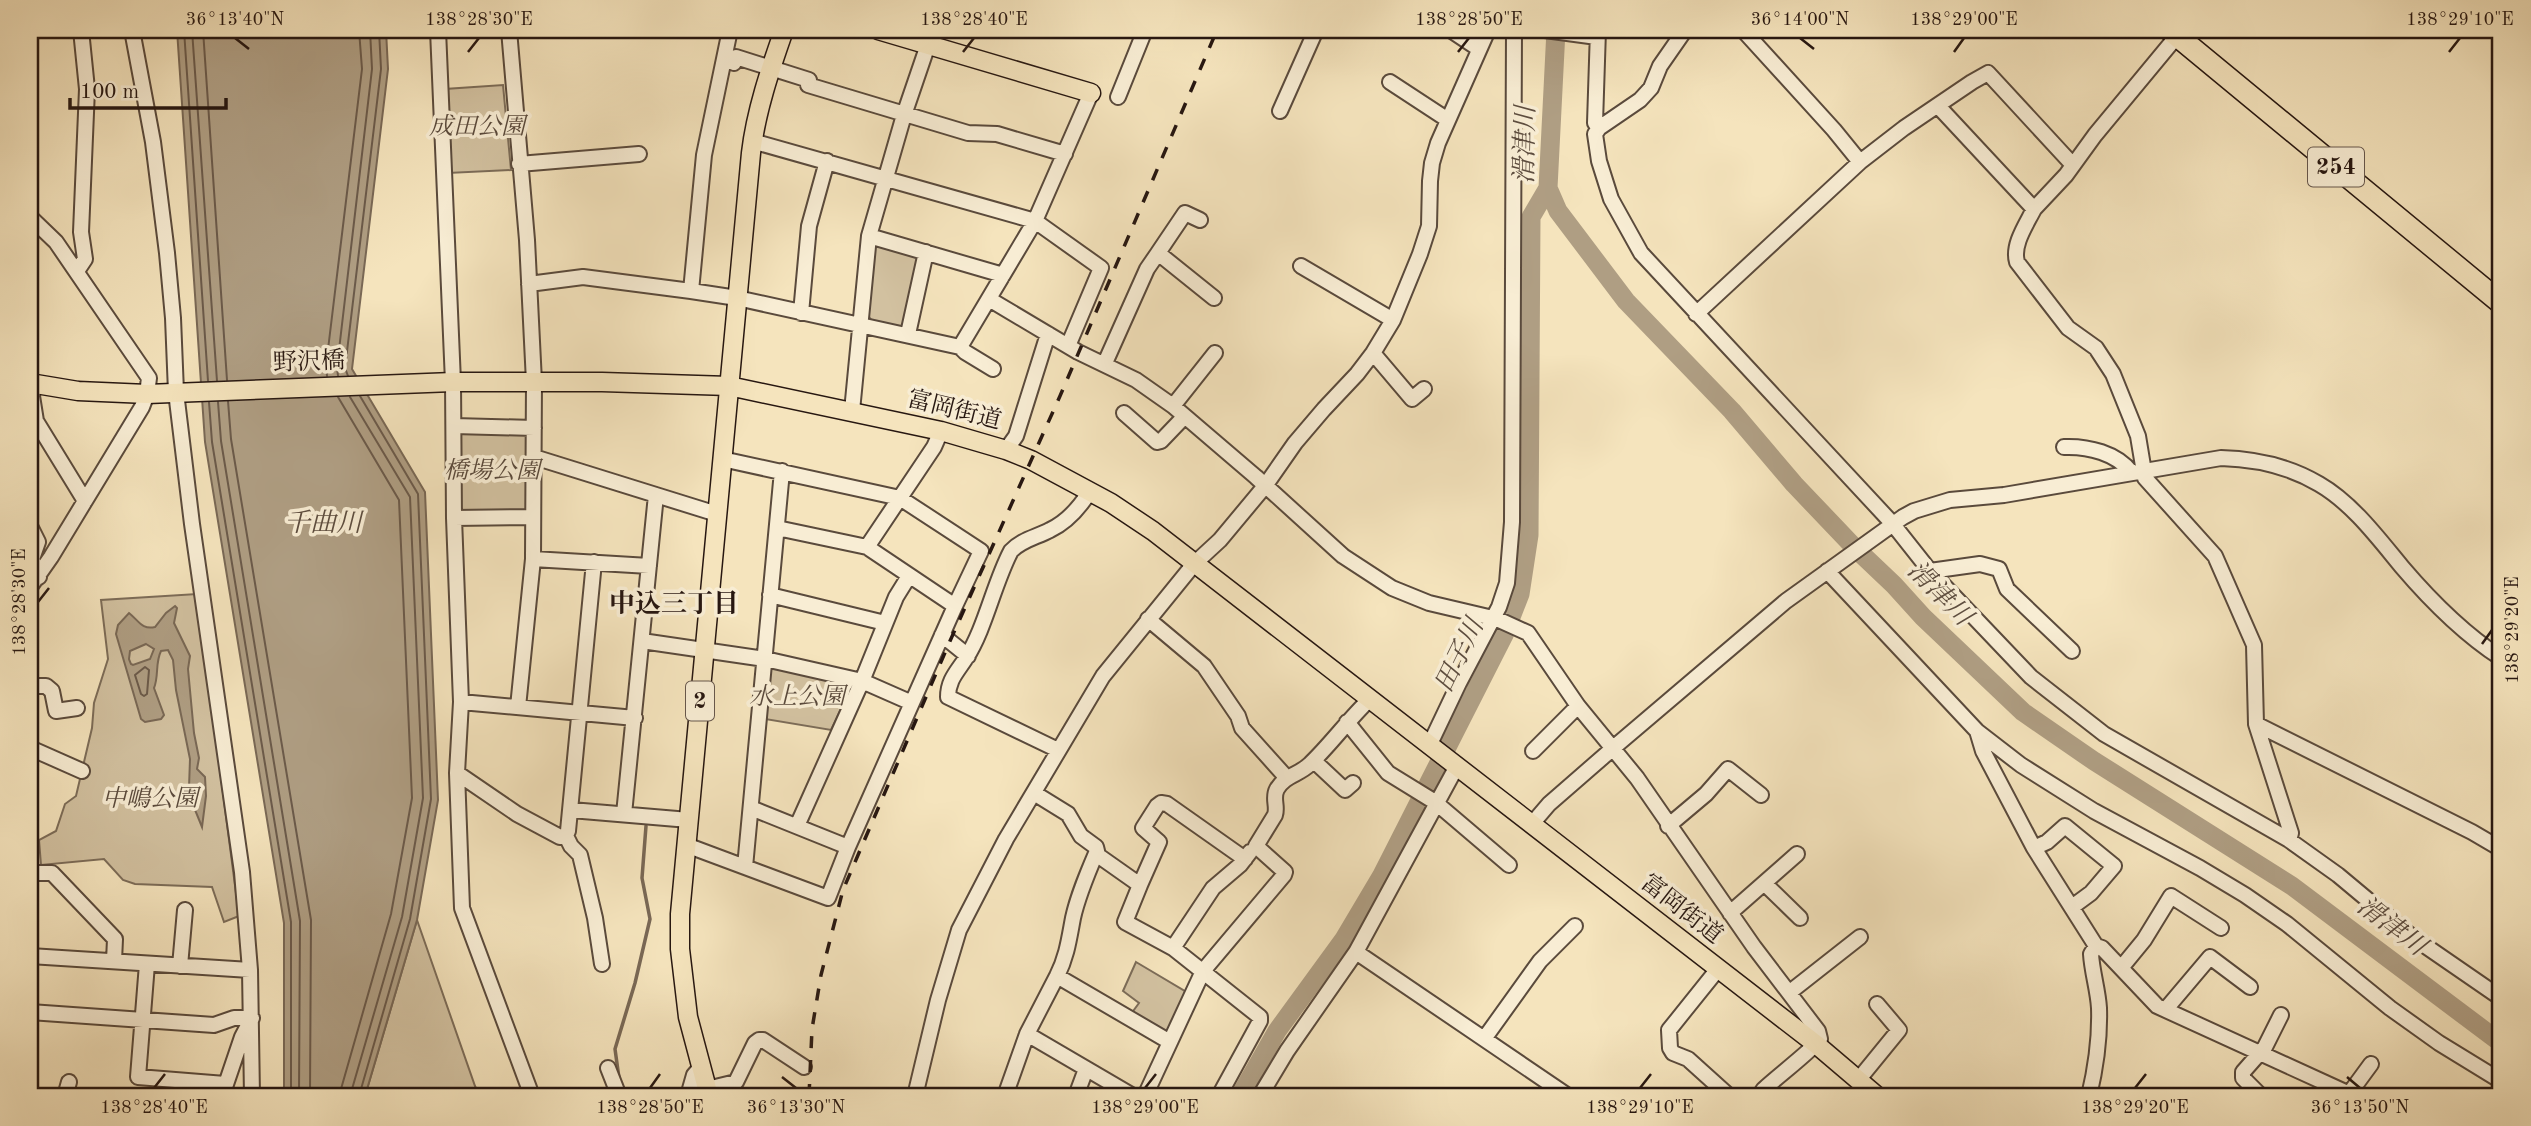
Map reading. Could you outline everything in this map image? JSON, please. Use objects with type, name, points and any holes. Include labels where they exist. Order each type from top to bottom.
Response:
[{"type":"highway","name":"254","points":[[2177,32],[2501,303]]},
{"type":"main road","name":"2","points":[[708,1092],[688,1017],[680,949],[680,914],[752,141],[784,30]]},
{"type":"main road","points":[[878,30],[930,37],[1091,93]]},
{"type":"main road","name":"野沢橋","points":[[32,383],[78,391],[147,394],[448,382],[534,382]]},
{"type":"main road","name":"富岡街道","points":[[534,382],[729,386],[941,431],[1031,460],[1090,491],[1130,515],[1194,564],[1817,1045],[1877,1096]]},
{"type":"street","points":[[77,271],[85,259],[81,232],[87,89],[80,30]]},
{"type":"street","points":[[132,30],[153,142],[173,318],[176,392],[242,872],[250,970],[252,1096]]},
{"type":"street","points":[[438,30],[448,382],[454,426],[454,518],[461,702],[457,773],[463,876],[462,908],[533,1096]]},
{"type":"street","points":[[509,30],[534,382],[533,559],[518,707]]},
{"type":"street","points":[[691,291],[704,155],[730,30]]},
{"type":"street","points":[[1118,97],[1145,30]]},
{"type":"street","points":[[1280,111],[1317,30]]},
{"type":"street","points":[[915,1096],[959,930],[1006,839],[1106,671],[1194,564],[1220,540],[1265,486],[1295,443],[1373,353],[1393,320],[1429,226],[1432,163],[1488,30]]},
{"type":"street","points":[[1432,748],[1458,683],[1496,618],[1507,583],[1511,544],[1514,30]]},
{"type":"street","points":[[1545,30],[1596,34],[1595,122],[1599,128]]},
{"type":"street","points":[[1685,30],[1640,100],[1599,128],[1595,134],[1599,161],[1611,199],[1641,253],[1930,571],[2031,677],[2062,704],[2104,734],[2289,840],[2338,875],[2411,936],[2501,998]]},
{"type":"street","points":[[1743,30],[1860,162]]},
{"type":"street","points":[[1452,31],[1479,48]]},
{"type":"street","points":[[2137,472],[2143,456],[2138,436],[2113,374],[2095,348],[2068,328],[2017,262],[2015,255],[2034,209],[2066,175],[2177,32]]},
{"type":"street","points":[[852,411],[869,236],[930,37]]},
{"type":"street","points":[[724,59],[734,63],[736,57],[809,80],[808,85],[968,133],[997,134],[1065,154]]},
{"type":"street","points":[[1696,314],[1860,162],[1904,128],[1972,82],[1989,74],[2072,164]]},
{"type":"street","points":[[1390,82],[1448,120]]},
{"type":"street","points":[[960,347],[1035,222],[1091,93]]},
{"type":"street","points":[[1938,106],[2034,209]]},
{"type":"street","points":[[752,141],[1035,222],[1101,268],[1068,346]]},
{"type":"street","points":[[519,164],[639,154]]},
{"type":"street","points":[[801,313],[809,226],[827,161]]},
{"type":"street","points":[[1105,363],[1147,269],[1185,213],[1200,220]]},
{"type":"street","points":[[30,216],[56,242],[149,378],[142,407],[34,582]]},
{"type":"street","points":[[869,236],[1003,275]]},
{"type":"street","points":[[908,334],[926,252]]},
{"type":"street","points":[[1158,253],[1214,298]]},
{"type":"street","points":[[1301,267],[1393,320]]},
{"type":"street","points":[[529,284],[583,278],[737,298],[960,347],[993,369]]},
{"type":"street","points":[[989,299],[1068,346],[1136,380],[1173,406],[1343,556],[1392,588],[1429,603],[1496,618],[1528,634],[1578,706],[1614,748],[1730,913],[1818,1031],[1820,1039],[1817,1045],[1763,1090]]},
{"type":"street","points":[[1006,450],[1016,436],[1048,334]]},
{"type":"street","points":[[1173,406],[1215,353]]},
{"type":"street","points":[[1373,353],[1407,404],[1424,389]]},
{"type":"street","points":[[32,383],[37,421],[85,501]]},
{"type":"street","points":[[1124,413],[1157,442],[1184,416]]},
{"type":"street","points":[[454,426],[534,428]]},
{"type":"street","points":[[867,547],[934,447],[941,431]]},
{"type":"street","points":[[2064,447],[2080,446],[2115,458],[2137,472],[2216,556],[2254,645],[2256,724],[2291,833],[2289,840]]},
{"type":"street","points":[[534,457],[717,514]]},
{"type":"street","points":[[1531,825],[1549,804],[1776,610],[1890,525],[1914,511],[1950,500],[2004,495],[2204,459],[2238,458],[2288,469],[2321,485],[2336,496],[2383,543],[2447,615],[2501,658]]},
{"type":"street","points":[[686,845],[828,898],[848,847],[981,551],[900,498],[722,459]]},
{"type":"street","points":[[745,867],[782,471]]},
{"type":"street","points":[[1058,750],[948,697],[950,680],[968,656],[1016,544],[1048,531],[1067,519],[1090,491]]},
{"type":"street","points":[[624,814],[656,495]]},
{"type":"street","points":[[454,518],[532,517]]},
{"type":"street","points":[[30,526],[38,542],[33,559],[34,582]]},
{"type":"street","points":[[777,528],[867,547],[955,606]]},
{"type":"street","points":[[533,559],[649,566]]},
{"type":"street","points":[[594,562],[571,810],[566,836],[570,845],[580,855],[595,918],[602,964]]},
{"type":"street","points":[[1930,571],[1980,564],[1999,569],[2007,589],[2072,652]]},
{"type":"street","points":[[1827,571],[1977,731],[2054,787],[2200,867],[2245,895],[2287,924],[2390,1008],[2439,1043],[2501,1081]]},
{"type":"street","points":[[797,826],[885,623],[909,576]]},
{"type":"street","points":[[770,595],[885,623]]},
{"type":"street","points":[[1148,619],[1204,666],[1238,716],[1242,727],[1286,777]]},
{"type":"street","points":[[942,635],[968,656]]},
{"type":"street","points":[[642,640],[765,659],[862,681],[912,703]]},
{"type":"street","points":[[30,686],[46,686],[52,691],[56,711],[77,708]]},
{"type":"street","points":[[1174,948],[1213,888],[1256,846],[1275,815],[1274,796],[1286,777],[1302,772],[1314,761],[1369,700]]},
{"type":"street","points":[[461,702],[635,718]]},
{"type":"street","points":[[1533,751],[1578,706]]},
{"type":"street","points":[[1347,722],[1388,773],[1436,803],[1509,865]]},
{"type":"street","points":[[2256,724],[2501,849]]},
{"type":"street","points":[[1977,731],[1983,751],[2035,848],[2096,946],[2102,948],[2151,1001],[2351,1095],[2371,1064]]},
{"type":"street","points":[[30,748],[82,771]]},
{"type":"street","points":[[1314,761],[1345,790],[1353,783]]},
{"type":"street","points":[[1260,1096],[1287,1051],[1356,952],[1455,765]]},
{"type":"street","points":[[1668,826],[1706,794],[1728,769],[1761,794]]},
{"type":"street","points":[[457,773],[517,814],[561,837],[566,836]]},
{"type":"street","points":[[1005,1096],[1027,1034],[1068,952],[1077,904],[1096,854],[1096,847],[1081,836],[1072,817],[1034,793]]},
{"type":"street","points":[[1219,1096],[1260,1017],[1174,948],[1125,922],[1159,842],[1143,828],[1161,803],[1167,804],[1245,859]]},
{"type":"street","points":[[751,808],[848,847]]},
{"type":"street","points":[[571,810],[689,820]]},
{"type":"street","points":[[2035,848],[2047,842],[2065,826],[2114,866],[2091,893],[2072,907]]},
{"type":"street","points":[[1145,1096],[1203,971],[1284,875],[1256,846]]},
{"type":"street","points":[[1096,854],[1140,885]]},
{"type":"street","points":[[1730,913],[1797,854]]},
{"type":"street","points":[[30,873],[52,873],[115,939],[114,961]]},
{"type":"street","points":[[1764,883],[1800,918]]},
{"type":"street","points":[[2121,968],[2144,940],[2171,896],[2221,928]]},
{"type":"street","points":[[180,966],[185,910]]},
{"type":"street","points":[[1484,1039],[1540,961],[1575,926]]},
{"type":"street","points":[[1790,992],[1860,937]]},
{"type":"street","points":[[2089,1096],[2096,1066],[2099,1032],[2099,1007],[2091,954],[2096,946]]},
{"type":"street","points":[[1356,952],[1568,1096]]},
{"type":"street","points":[[30,956],[250,970]]},
{"type":"street","points":[[2165,1009],[2210,957],[2250,987]]},
{"type":"street","points":[[147,964],[138,1077],[223,1090],[242,1037],[252,1018]]},
{"type":"street","points":[[1718,969],[1669,1030],[1669,1043],[1673,1053],[1688,1059],[1729,1096]]},
{"type":"street","points":[[1057,976],[1170,1042]]},
{"type":"street","points":[[1859,1079],[1899,1030],[1877,1004]]},
{"type":"street","points":[[30,1012],[214,1026],[234,1018],[252,1018]]},
{"type":"street","points":[[2261,1096],[2244,1078],[2243,1072],[2264,1046],[2281,1015]]},
{"type":"street","points":[[1027,1034],[1133,1096]]},
{"type":"street","points":[[708,1092],[736,1082],[755,1042],[759,1040],[804,1067]]},
{"type":"street","points":[[688,1096],[695,1075],[701,1067]]},
{"type":"street","points":[[608,1068],[619,1096]]},
{"type":"street","points":[[1076,1096],[1086,1069]]},
{"type":"green space","name":"成田公園","points":[[503,85],[511,170],[448,173],[445,89]]},
{"type":"green space","points":[[874,244],[918,254],[920,260],[904,328],[872,321],[867,314]]},
{"type":"green space","name":"橋場公園","points":[[463,429],[523,431],[527,435],[526,509],[522,513],[465,514],[458,508],[456,434]]},
{"type":"green space","name":"中嶋公園","points":[[197,594],[239,916],[224,922],[212,887],[135,884],[123,880],[104,859],[41,865],[39,840],[56,831],[65,804],[76,796],[92,728],[94,703],[108,659],[101,600]]},
{"type":"green space","name":"水上公園","points":[[770,665],[847,683],[850,690],[831,730],[765,719]]},
{"type":"green space","points":[[417,920],[475,1086],[480,1096],[365,1096]]},
{"type":"green space","points":[[1136,962],[1188,993],[1170,1030],[1164,1032],[1131,1014],[1139,1003],[1123,991]]},
{"type":"water","name":"千曲川","points":[[177,30],[386,30],[388,69],[352,369],[425,492],[438,800],[417,920],[365,1096],[284,1096],[284,923],[205,442]]},
{"type":"water","points":[[175,606],[177,608],[174,623],[190,656],[188,669],[199,758],[197,769],[205,777],[206,796],[202,827],[189,788],[190,759],[176,690],[173,660],[168,650],[161,651],[154,688],[164,715],[161,719],[145,722],[141,719],[116,634],[118,625],[129,613],[141,624],[151,628],[155,627]],"holes":[[[146,644],[154,649],[150,659],[131,664],[130,651]]]},
{"type":"waterway","name":"滑津川","points":[[1556,30],[1548,188],[1558,211],[1626,301],[1732,411],[1794,484],[1923,617],[2023,712],[2094,761],[2292,886],[2501,1043]]},
{"type":"waterway","name":"田子川","points":[[1240,1096],[1277,1031],[1344,939],[1382,875],[1504,635],[1520,594],[1529,535],[1531,217],[1548,188]]},
{"type":"waterway","points":[[619,1078],[615,1049],[635,983],[650,919],[642,878],[646,826]]},
{"type":"railway","points":[[809,1096],[812,1029],[821,975],[843,890],[1217,30]]},
{"type":"district","name":"中込三丁目","points":[[674,605]]}]
